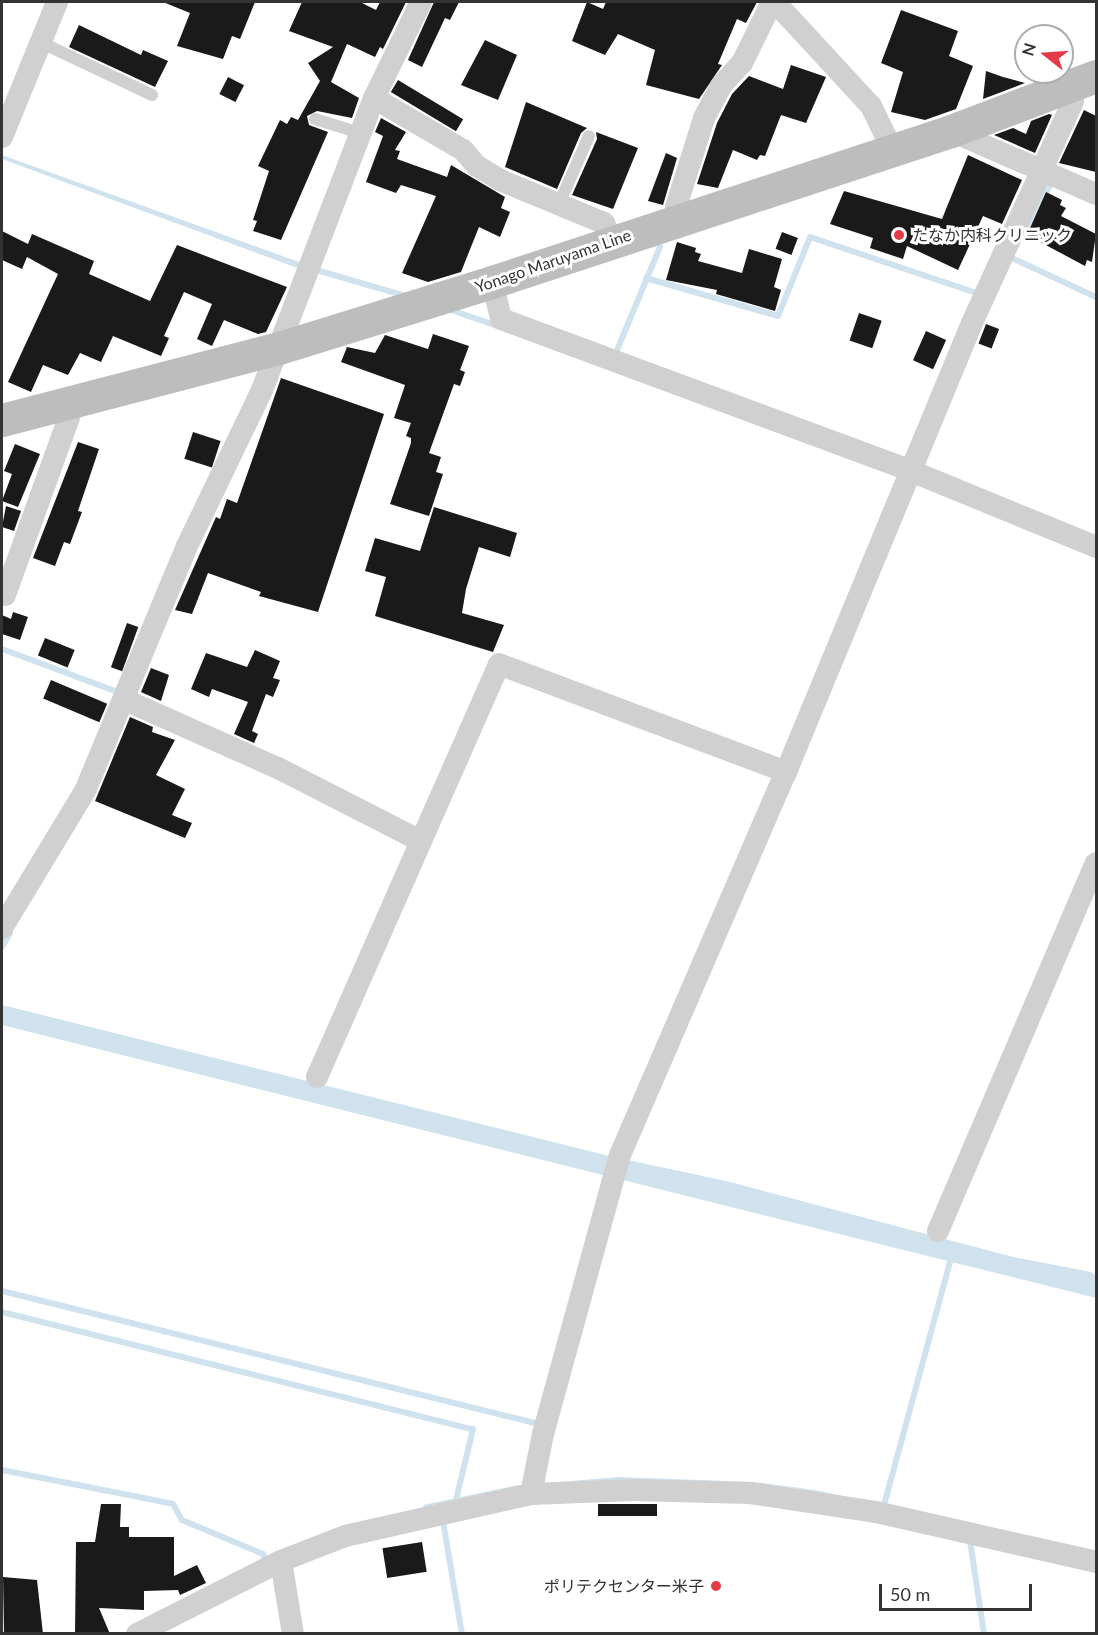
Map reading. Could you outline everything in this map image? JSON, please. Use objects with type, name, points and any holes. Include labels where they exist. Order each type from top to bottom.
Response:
[{"type":"main road","name":"Yonago Maruyama Line","points":[[2,420],[279,348],[492,282],[679,218],[951,131],[1090,79]]},
{"type":"street","points":[[2,137],[57,2]]},
{"type":"street","points":[[2,928],[85,791],[125,700],[187,546],[279,348],[374,98],[421,2]]},
{"type":"street","points":[[679,218],[676,207],[704,118],[721,86],[742,63],[774,2],[871,106],[892,149]]},
{"type":"street","points":[[532,1488],[620,1155],[786,772],[972,323],[1073,101],[1090,79]]},
{"type":"street","points":[[374,98],[463,150],[477,166],[500,180],[604,223],[612,241]]},
{"type":"street","points":[[951,131],[1096,194]]},
{"type":"street","points":[[492,282],[501,319],[911,471],[1096,548]]},
{"type":"street","points":[[5,595],[75,402]]},
{"type":"street","points":[[316,1077],[419,840],[499,664],[786,772]]},
{"type":"street","points":[[125,700],[278,768],[419,840]]},
{"type":"street","points":[[938,1231],[1096,862]]},
{"type":"street","points":[[136,1634],[281,1561],[368,1529],[532,1488],[750,1493],[876,1512],[1096,1562]]},
{"type":"street","points":[[281,1561],[293,1634]]},
{"type":"lane","points":[[40,42],[152,94]]},
{"type":"lane","points":[[315,119],[360,133]]},
{"type":"lane","points":[[560,204],[589,136]]},
{"type":"water","points":[[2,155],[302,263],[300,269],[2,159]]},
{"type":"water","points":[[2,1005],[609,1156],[726,1181],[1013,1257],[1091,1272],[1096,1276],[1096,1298],[2,1025]]},
{"type":"water","points":[[618,1477],[754,1482],[815,1490],[1096,1550],[1096,1555],[797,1493],[425,1509],[423,1505],[513,1486]]},
{"type":"building","points":[[163,2],[255,2],[240,39],[232,36],[223,59],[177,46],[190,13]]},
{"type":"building","points":[[302,2],[360,2],[376,10],[380,2],[406,2],[383,49],[380,47],[375,57],[347,44],[331,82],[359,98],[352,118],[317,111],[307,116],[309,125],[328,132],[281,240],[253,231],[257,221],[253,220],[269,171],[258,166],[280,120],[287,124],[291,117],[298,120],[320,81],[308,63],[333,47],[289,31]]},
{"type":"building","points":[[434,2],[459,2],[450,20],[445,18],[422,67],[408,60]]},
{"type":"building","points":[[587,2],[603,9],[606,2],[757,2],[746,23],[737,19],[718,64],[722,65],[699,99],[646,85],[655,50],[618,34],[605,55],[572,41]]},
{"type":"building","points":[[901,10],[958,31],[949,56],[973,66],[956,109],[925,120],[891,112],[903,72],[881,63]]},
{"type":"building","points":[[79,25],[141,55],[143,50],[168,61],[155,87],[69,47]]},
{"type":"building","points":[[485,40],[517,55],[498,100],[461,85]]},
{"type":"building","points":[[791,65],[826,77],[806,123],[781,115],[765,156],[760,155],[757,160],[733,150],[718,188],[697,184],[717,123],[732,94],[749,76],[783,89]]},
{"type":"building","points":[[986,71],[1014,80],[1014,84],[1022,84],[983,99]]},
{"type":"building","points":[[228,77],[244,85],[235,102],[219,94]]},
{"type":"building","points":[[398,80],[463,119],[456,131],[391,92]]},
{"type":"building","points":[[526,102],[587,128],[581,133],[557,189],[505,167]]},
{"type":"building","points":[[1084,110],[1096,116],[1096,172],[1059,163]]},
{"type":"building","points":[[1052,115],[1035,153],[994,135],[1013,128],[1026,134],[1031,121]]},
{"type":"building","points":[[381,118],[406,132],[395,150],[400,151],[397,159],[447,177],[451,165],[505,197],[501,208],[510,212],[500,237],[479,227],[461,272],[428,282],[402,273],[436,196],[401,185],[396,193],[366,182],[383,136],[375,132]]},
{"type":"building","points":[[596,132],[638,148],[613,209],[572,195],[597,139]]},
{"type":"building","points":[[666,153],[677,158],[663,205],[648,201]]},
{"type":"building","points":[[968,155],[1022,180],[1002,224],[983,216],[958,270],[907,246],[903,259],[870,248],[873,238],[830,224],[844,191],[942,219]]},
{"type":"building","points":[[1046,192],[1062,200],[1060,205],[1066,208],[1061,216],[1096,234],[1092,262],[1087,260],[1085,266],[1027,235]]},
{"type":"building","points":[[2,231],[28,244],[32,234],[94,261],[89,274],[150,301],[177,245],[287,287],[266,332],[258,334],[224,320],[212,346],[197,339],[212,304],[184,292],[164,336],[169,338],[161,356],[113,336],[101,362],[80,353],[68,375],[43,365],[31,392],[8,382],[58,274],[27,257],[22,269],[2,260]]},
{"type":"building","points":[[782,232],[798,238],[791,255],[776,249]]},
{"type":"building","points":[[677,242],[696,248],[695,252],[701,254],[698,261],[742,273],[749,249],[782,259],[774,287],[781,290],[775,311],[716,294],[717,290],[666,280]]},
{"type":"building","points":[[859,313],[882,321],[872,348],[850,340]]},
{"type":"building","points":[[986,324],[999,329],[992,349],[978,344]]},
{"type":"building","points":[[926,331],[946,340],[933,369],[913,360]]},
{"type":"building","points":[[433,334],[469,346],[460,370],[465,372],[460,386],[454,384],[429,453],[441,457],[436,472],[443,474],[429,516],[390,504],[411,443],[411,438],[406,436],[411,423],[394,418],[405,385],[341,362],[347,347],[375,353],[385,335],[428,349]]},
{"type":"building","points":[[281,378],[384,414],[318,612],[259,596],[261,592],[208,573],[192,614],[175,610],[216,517],[220,519],[227,499],[237,503]]},
{"type":"building","points":[[193,432],[221,441],[212,468],[184,459]]},
{"type":"building","points":[[78,442],[99,449],[78,511],[82,512],[70,544],[64,542],[55,566],[33,558]]},
{"type":"building","points":[[15,444],[40,454],[18,507],[2,501],[12,474],[4,471]]},
{"type":"building","points":[[6,506],[21,511],[14,531],[2,527]]},
{"type":"building","points":[[434,507],[517,533],[510,557],[479,547],[466,589],[462,613],[504,625],[493,652],[375,616],[386,577],[365,571],[375,538],[420,551]]},
{"type":"building","points":[[13,612],[28,617],[20,640],[2,634],[2,615],[11,619]]},
{"type":"building","points":[[127,623],[138,627],[122,671],[111,667]]},
{"type":"building","points":[[45,638],[75,650],[68,668],[38,656]]},
{"type":"building","points":[[255,650],[280,661],[273,678],[280,680],[273,697],[266,694],[252,731],[258,734],[254,743],[234,734],[248,702],[212,689],[209,697],[191,689],[206,653],[247,667]]},
{"type":"building","points":[[151,668],[169,675],[161,701],[141,692]]},
{"type":"building","points":[[51,680],[107,704],[99,722],[43,698]]},
{"type":"building","points":[[130,717],[153,727],[152,732],[175,740],[156,775],[185,789],[172,815],[192,823],[185,838],[95,801]]},
{"type":"building","points":[[101,1504],[121,1504],[120,1527],[129,1527],[129,1537],[174,1537],[174,1576],[197,1565],[206,1583],[180,1595],[178,1590],[144,1591],[144,1610],[99,1608],[110,1634],[75,1634],[76,1542],[95,1542]]},
{"type":"building","points":[[598,1504],[657,1504],[657,1516],[598,1516]]},
{"type":"building","points":[[422,1542],[427,1572],[387,1578],[382,1548]]},
{"type":"building","points":[[3,1577],[37,1580],[43,1634],[4,1634]]},
{"type":"waterway","points":[[1023,236],[1051,184]]},
{"type":"waterway","points":[[646,278],[778,316],[810,237],[979,294]]},
{"type":"waterway","points":[[615,355],[660,247]]},
{"type":"waterway","points":[[1012,258],[1096,297]]},
{"type":"waterway","points":[[313,269],[406,296]]},
{"type":"waterway","points":[[448,309],[498,326]]},
{"type":"waterway","points":[[2,649],[120,693]]},
{"type":"waterway","points":[[2,947],[10,933]]},
{"type":"waterway","points":[[884,1505],[952,1254]]},
{"type":"waterway","points":[[2,1291],[535,1423]]},
{"type":"waterway","points":[[2,1312],[473,1429],[456,1500]]},
{"type":"waterway","points":[[2,1470],[173,1504],[182,1520],[263,1554],[265,1559]]},
{"type":"waterway","points":[[443,1521],[462,1634]]},
{"type":"waterway","points":[[970,1541],[984,1634]]},
{"type":"place","name":"たなか内科クリニック","points":[[899,235]]},
{"type":"place","name":"ポリテクセンター米子","points":[[716,1586]]}]
